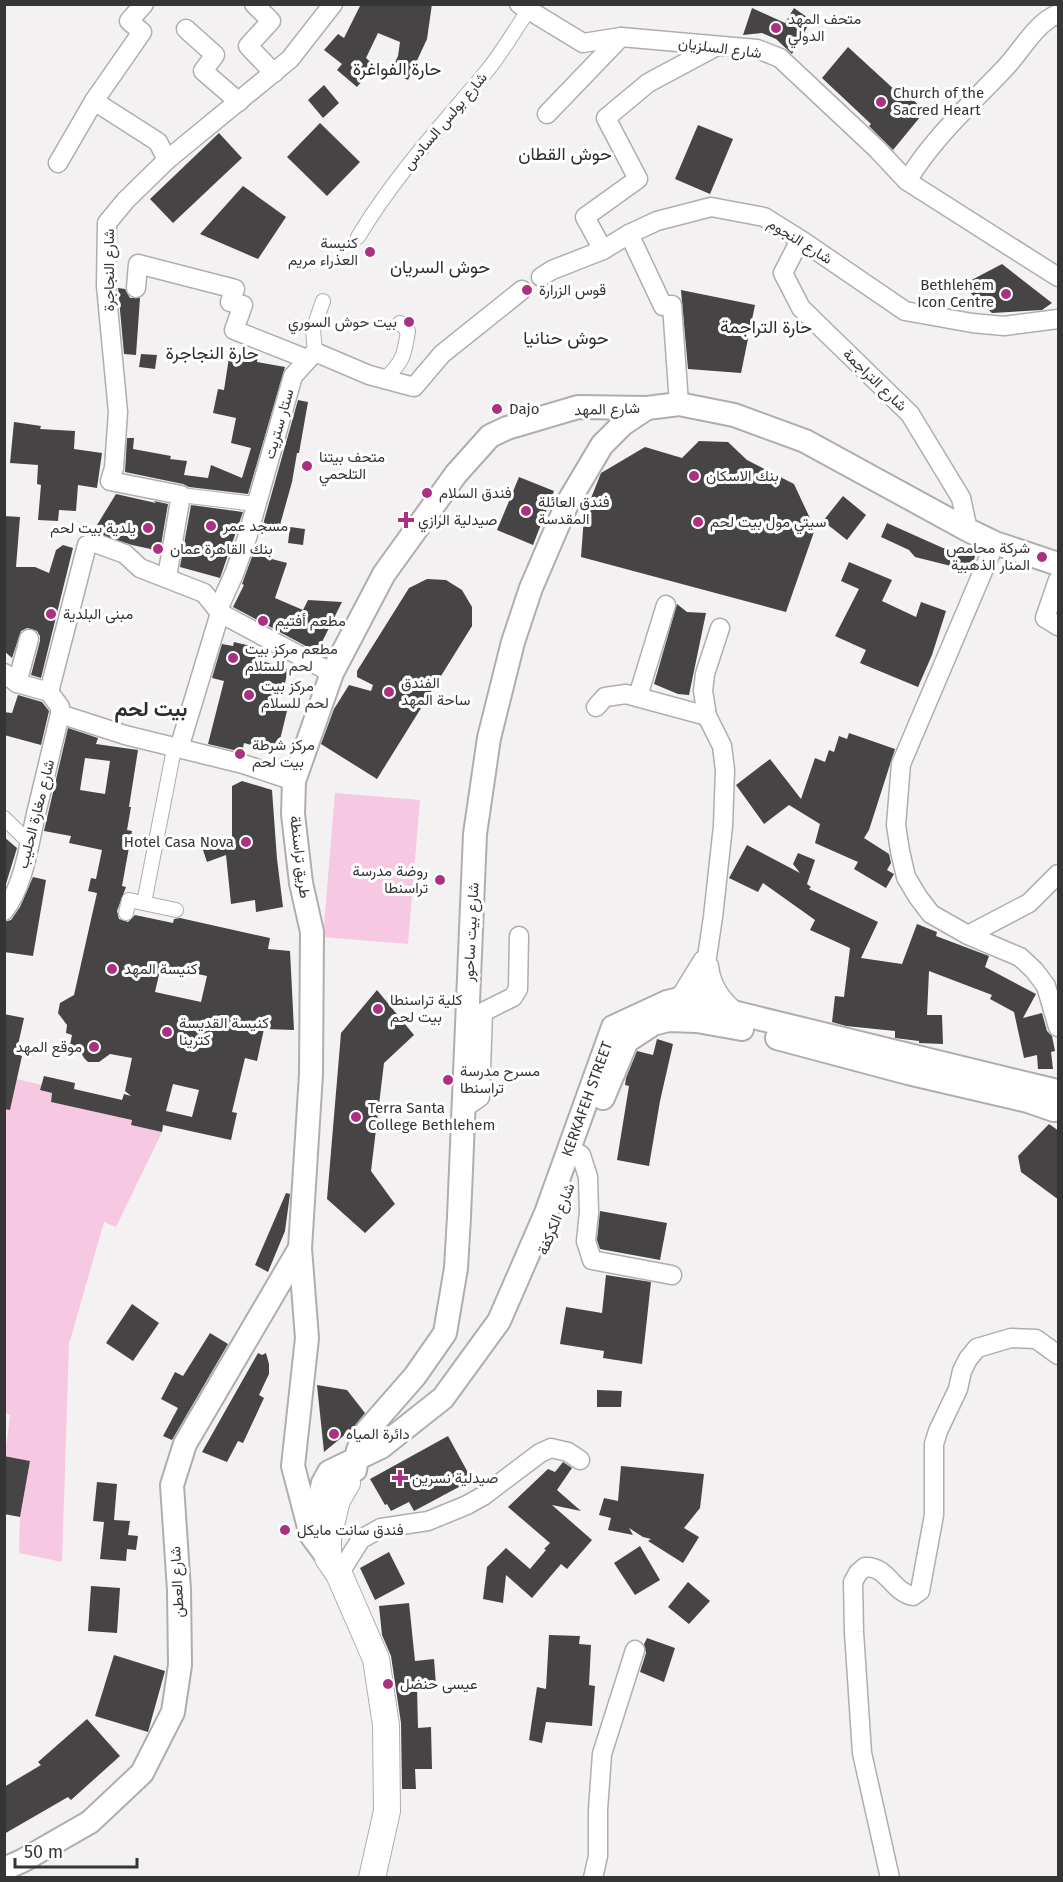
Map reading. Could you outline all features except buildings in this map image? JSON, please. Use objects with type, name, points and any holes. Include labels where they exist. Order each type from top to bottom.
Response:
[{"type":"main road","points":[[353,1470],[337,1500],[328,1538],[333,1566],[376,1659],[386,1725],[387,1811],[372,1878]]},
{"type":"street","points":[[58,163],[94,101],[142,32],[129,21],[144,4]]},
{"type":"street","points":[[254,4],[271,21],[248,46],[274,73]]},
{"type":"street","name":"شارع النجاجرة","points":[[181,495],[110,481],[114,468],[118,412],[106,286],[107,223],[126,200],[167,160],[290,59],[333,4]]},
{"type":"street","name":"شارع السلزيان","points":[[527,7],[584,43],[621,37],[757,50],[780,58],[877,148],[907,181],[1059,277]]},
{"type":"street","name":"شارع بولس السادس","points":[[358,237],[372,213],[400,175],[488,70],[527,7]]},
{"type":"street","points":[[907,181],[921,158],[951,123],[1005,68],[1048,19],[1059,14]]},
{"type":"street","points":[[186,29],[215,56],[203,71],[239,102]]},
{"type":"street","points":[[548,114],[621,37]]},
{"type":"street","points":[[603,250],[585,218],[638,179],[606,118],[648,83],[717,46]]},
{"type":"street","points":[[94,101],[158,142],[167,160]]},
{"type":"street","name":"شارع النجوم","points":[[541,277],[552,270],[603,250],[657,221],[711,207],[764,218],[905,311],[972,323],[1004,326],[1059,320]]},
{"type":"street","points":[[629,234],[663,306],[672,305],[679,404]]},
{"type":"street","name":"شارع التراجمة","points":[[800,240],[783,273],[801,308],[910,414],[960,498],[968,530]]},
{"type":"street","points":[[136,288],[138,264],[235,289],[230,302],[243,305],[234,330],[369,375],[414,387],[442,354],[522,290]]},
{"type":"street","points":[[311,356],[313,330],[323,301]]},
{"type":"street","points":[[385,379],[401,362],[405,349],[408,331],[400,323]]},
{"type":"street","name":"ستار ستريت","points":[[255,504],[293,376],[311,356]]},
{"type":"street","name":"شارع المهد","points":[[294,781],[332,674],[384,574],[456,474],[490,436],[507,428],[578,407],[647,408],[679,404],[734,415],[805,441],[995,543],[1059,564]]},
{"type":"street","name":"شارع بيت ساحور","points":[[353,1470],[366,1432],[415,1376],[445,1333],[456,1268],[475,834],[489,738],[510,652],[531,588],[567,504],[602,445],[623,424],[647,408]]},
{"type":"street","points":[[144,903],[174,749],[180,745],[220,613],[220,605],[247,538],[255,504],[181,495],[167,577]]},
{"type":"street","points":[[49,692],[87,544],[95,543],[125,554],[140,568],[204,593],[220,613],[332,674]]},
{"type":"street","points":[[995,543],[901,764],[896,825],[906,877],[931,914],[968,935],[1020,957],[1046,986],[1059,1027]]},
{"type":"street","points":[[1059,580],[1045,618],[1059,626]]},
{"type":"street","points":[[638,696],[666,605]]},
{"type":"street","points":[[699,1012],[723,826],[725,779],[722,746],[707,716],[703,691],[705,674],[720,628]]},
{"type":"street","points":[[29,639],[11,678],[49,692],[60,707],[60,714],[124,735],[243,764],[294,781]]},
{"type":"street","points":[[596,707],[605,697],[615,694],[638,696],[707,716]]},
{"type":"street","name":"شارع مغارة الحليب","points":[[4,911],[19,882],[31,844],[60,714]]},
{"type":"street","name":"طريق تراسنطة","points":[[292,1467],[307,1338],[300,1248],[311,1074],[312,932],[301,883],[293,814],[294,781]]},
{"type":"street","points":[[4,818],[31,844]]},
{"type":"street","points":[[968,935],[1029,903],[1059,873]]},
{"type":"street","points":[[126,913],[129,900],[144,903],[166,913]]},
{"type":"street","points":[[464,1108],[480,1097],[483,1012],[513,997],[519,989],[519,936]]},
{"type":"street","points":[[707,953],[679,999],[699,1012],[736,1012],[1057,1102]]},
{"type":"street","points":[[707,953],[709,974],[714,986],[726,1004],[736,1012]]},
{"type":"street","name":"KERKAFEH STREET","points":[[575,1152],[613,1028],[667,1002],[679,999]]},
{"type":"street","name":"شارع الكركفة","points":[[321,1491],[324,1493],[334,1491],[353,1470],[380,1462],[412,1440],[448,1407],[502,1342],[538,1264],[575,1152],[627,1041],[653,1024],[699,1012],[735,1027],[908,1073],[1028,1101],[1057,1102]]},
{"type":"street","points":[[575,1152],[588,1177],[589,1212],[586,1241],[592,1260],[672,1275]]},
{"type":"street","name":"شارع العطن","points":[[10,1863],[90,1822],[142,1773],[173,1712],[180,1665],[179,1590],[172,1485],[185,1444],[300,1248]]},
{"type":"street","points":[[890,1878],[862,1753],[853,1582],[865,1567],[875,1567],[883,1571],[900,1592],[913,1596],[920,1591],[934,1515],[934,1444],[943,1418],[958,1389],[962,1371],[977,1348],[1011,1338],[1036,1339],[1059,1354]]},
{"type":"street","points":[[292,1467],[311,1535],[333,1566],[361,1539],[381,1528],[428,1521],[467,1505],[483,1496],[540,1453],[551,1448],[568,1452],[580,1460]]},
{"type":"street","points":[[292,1467],[307,1484],[321,1491],[311,1535]]},
{"type":"street","points":[[593,1878],[598,1856],[598,1810],[602,1754],[635,1650]]},
{"type":"shaded area","points":[[335,793],[420,800],[408,944],[323,937]]},
{"type":"shaded area","points":[[17,1079],[42,1085],[40,1090],[52,1093],[51,1102],[132,1120],[131,1125],[162,1132],[116,1227],[104,1222],[69,1344],[62,1562],[19,1553],[20,1517],[30,1461],[5,1456],[10,1415],[5,1413],[4,1103],[11,1105]]},
{"type":"place","name":"متحف المهد الدولي","points":[[776,28]]},
{"type":"place","name":"Church of the Sacred Heart","points":[[881,102]]},
{"type":"place","name":"كنيسة العذراء مريم","points":[[370,252]]},
{"type":"place","name":"قوس الزرارة","points":[[527,290]]},
{"type":"place","name":"Bethlehem Icon Centre","points":[[1006,294]]},
{"type":"place","name":"بيت حوش السوري","points":[[409,322]]},
{"type":"place","name":"Dajo","points":[[497,409]]},
{"type":"place","name":"متحف بيتنا التلحمي","points":[[307,466]]},
{"type":"place","name":"بنك الاسكان","points":[[694,476]]},
{"type":"place","name":"فندق السلام","points":[[427,493]]},
{"type":"place","name":"فندق العائلة المقدسة","points":[[526,511]]},
{"type":"place","name":"صيدلية الرازي","points":[[406,520]]},
{"type":"place","name":"سيتي مول بيت لحم","points":[[698,522]]},
{"type":"place","name":"مسجد عمر","points":[[211,526]]},
{"type":"place","name":"يلدية بيت لحم","points":[[148,528]]},
{"type":"place","name":"بنك القاهرة عمان","points":[[158,549]]},
{"type":"place","name":"شركة محامص المنار الذهبية","points":[[1042,557]]},
{"type":"place","name":"مبنى البلدية","points":[[51,614]]},
{"type":"place","name":"مطعم أفتيم","points":[[263,621]]},
{"type":"place","name":"مطعم مركز بيت لحم للسلام","points":[[233,658]]},
{"type":"place","name":"الفندق ساحة المهد","points":[[389,692]]},
{"type":"place","name":"مركز بيت لحم للسلام","points":[[249,695]]},
{"type":"place","name":"مركز شرطة بيت لحم","points":[[240,754]]},
{"type":"place","name":"Hotel Casa Nova","points":[[246,842]]},
{"type":"place","name":"روضة مدرسة تراسنطا","points":[[440,880]]},
{"type":"place","name":"كنيسة المهد","points":[[112,969]]},
{"type":"place","name":"كلية تراسنطا بيت لحم","points":[[378,1009]]},
{"type":"place","name":"كنيسة القديسة كترينا","points":[[167,1032]]},
{"type":"place","name":"موقع المهد","points":[[94,1047]]},
{"type":"place","name":"مسرح مدرسة تراسنطا","points":[[448,1080]]},
{"type":"place","name":"Terra Santa College Bethlehem","points":[[356,1117]]},
{"type":"place","name":"دائرة المياه","points":[[334,1434]]},
{"type":"place","name":"صيدلية نسرين","points":[[400,1478]]},
{"type":"place","name":"فندق سانت مايكل","points":[[285,1530]]},
{"type":"place","name":"عيسى حنضل","points":[[388,1684]]},
{"type":"district","name":"حارة الفواغرة","points":[[397,69]]},
{"type":"district","name":"حوش القطان","points":[[565,154]]},
{"type":"district","name":"حوش السريان","points":[[440,267]]},
{"type":"district","name":"حارة التراجمة","points":[[766,327]]},
{"type":"district","name":"حوش حنانيا","points":[[566,338]]},
{"type":"district","name":"حارة النجاجرة","points":[[212,353]]},
{"type":"district","name":"بيت لحم","points":[[151,709]]}]
